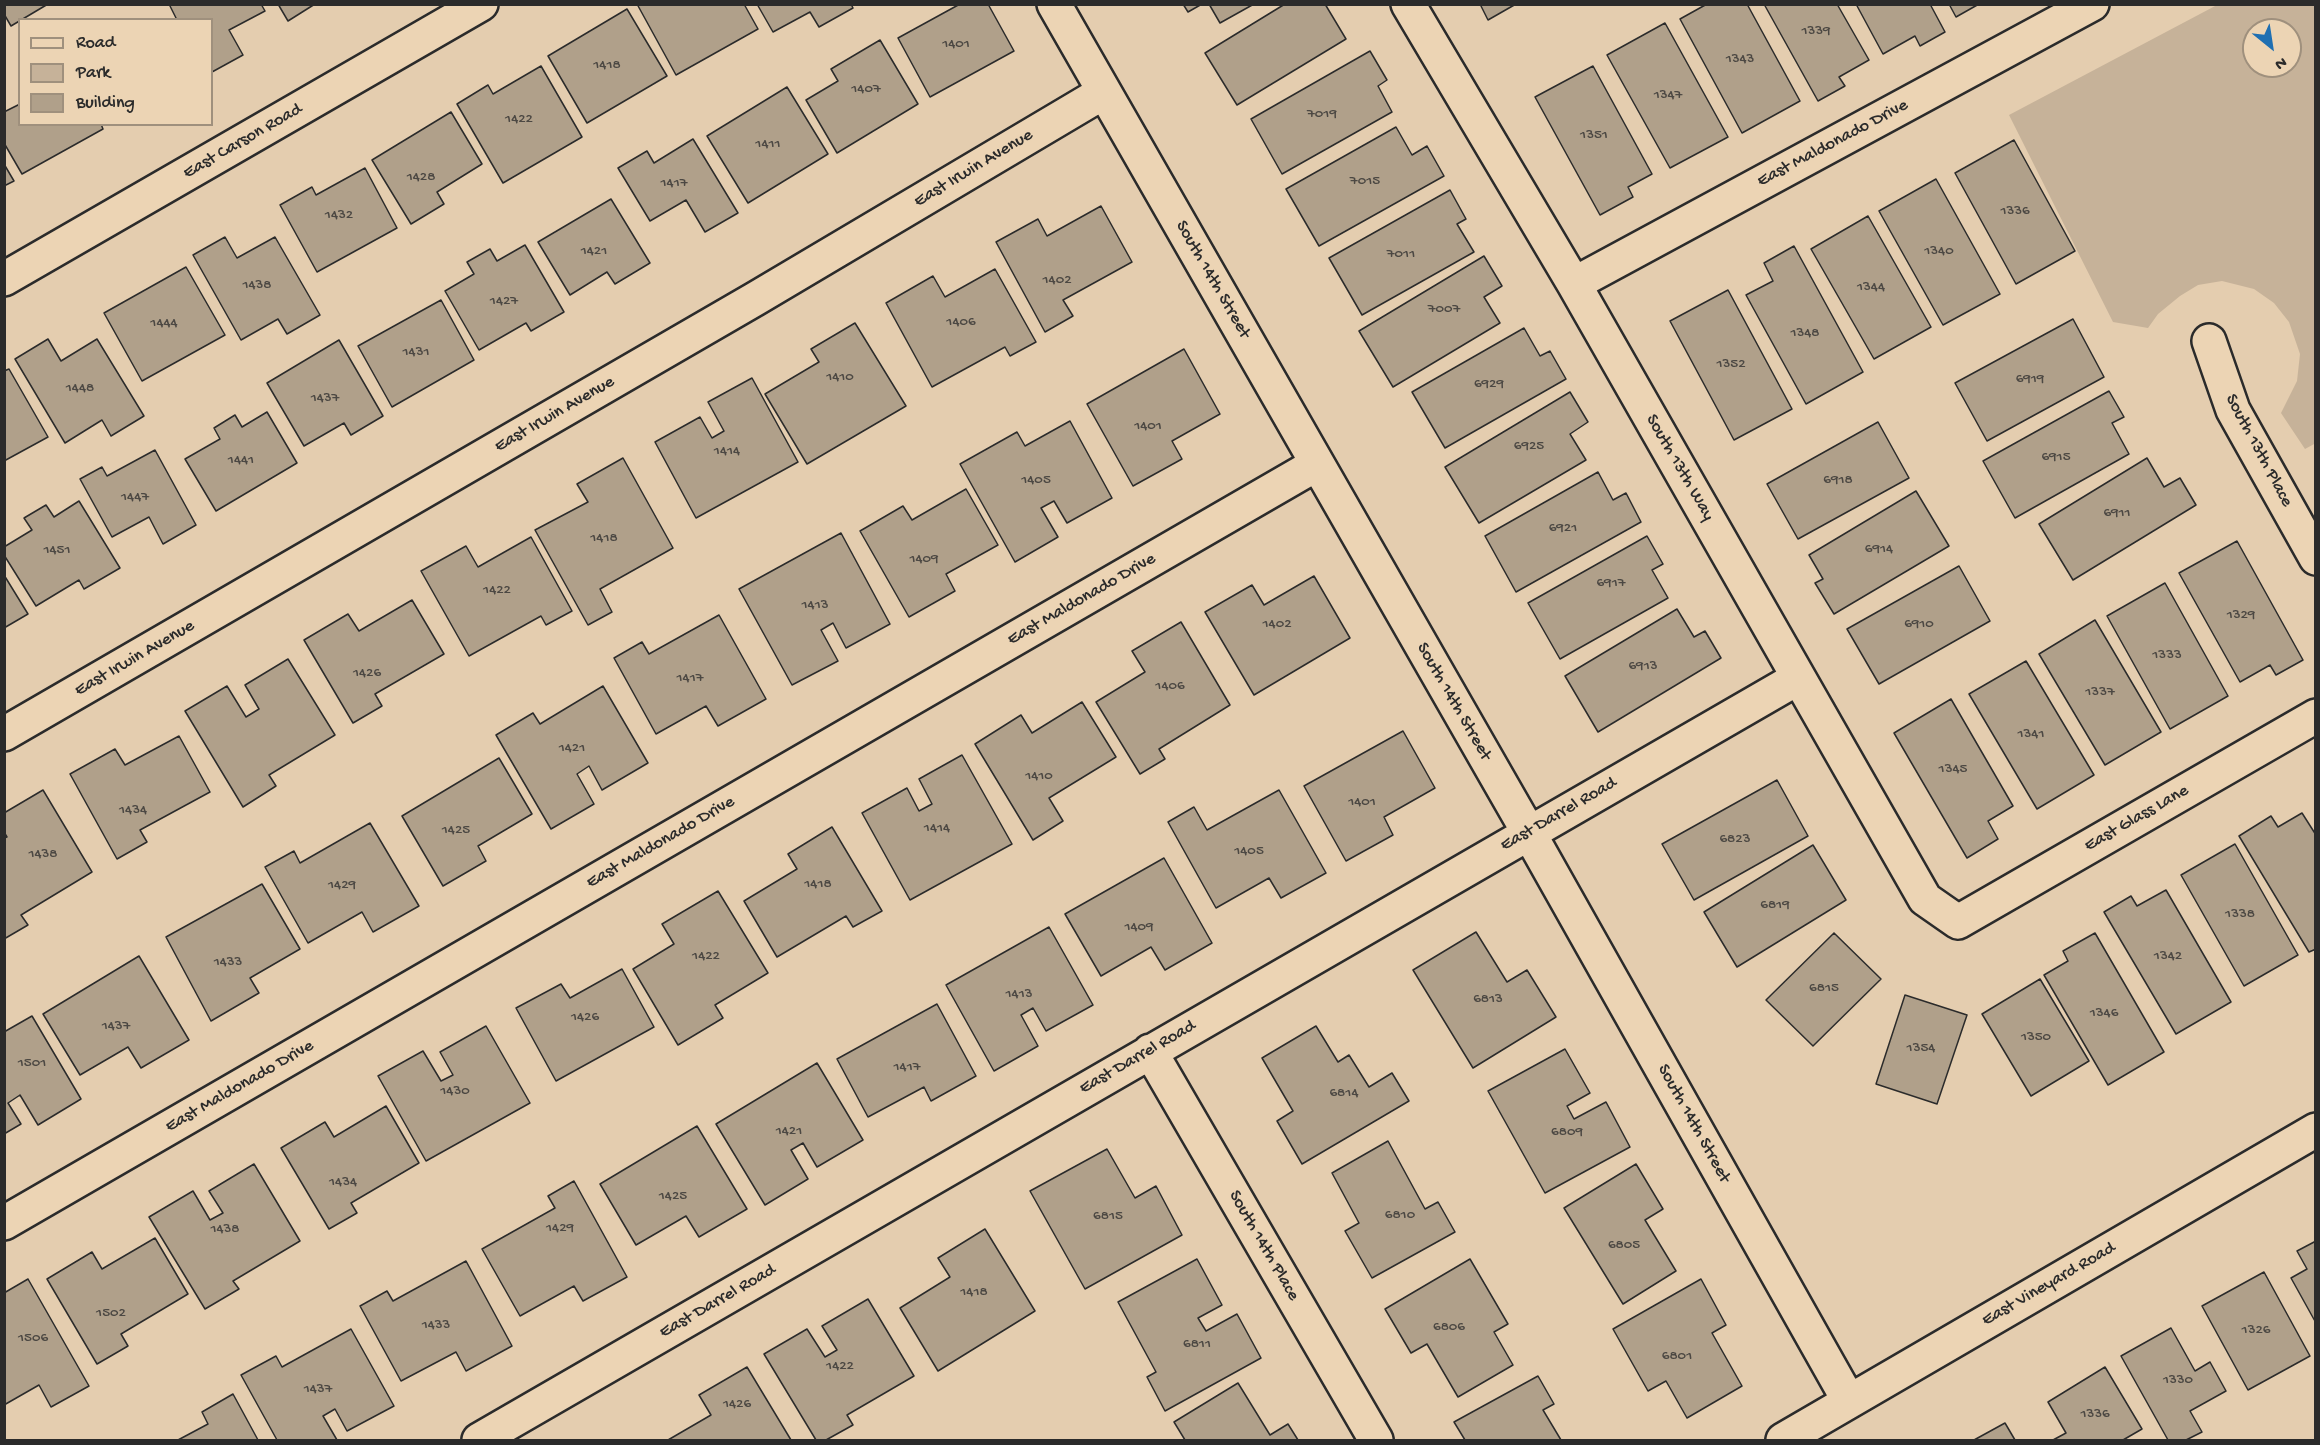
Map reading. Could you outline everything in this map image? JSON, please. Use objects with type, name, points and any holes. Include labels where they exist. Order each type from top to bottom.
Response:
[{"type":"street","name":"East Carson Road","points":[[4,279],[481,4]]},
{"type":"street","name":"South 14th Street","points":[[1054,4],[1528,833],[1849,1401]]},
{"type":"street","name":"South 13th Way","points":[[1408,4],[1574,284],[1925,899],[1958,922]]},
{"type":"street","name":"East Maldonado Drive","points":[[1574,284],[2092,4]]},
{"type":"street","name":"East Irwin Avenue","points":[[4,734],[755,299],[1104,92]]},
{"type":"street","name":"South 13th Place","points":[[2209,341],[2233,410],[2316,558]]},
{"type":"street","name":"East Maldonado Drive","points":[[4,1222],[1317,464]]},
{"type":"street","name":"East Darrel Road","points":[[479,1440],[1798,678]]},
{"type":"street","name":"East Glass Lane","points":[[1958,922],[2316,716]]},
{"type":"street","name":"South 14th Place","points":[[1150,1051],[1376,1440]]},
{"type":"street","name":"East Vineyard Road","points":[[1782,1440],[2316,1130]]},
{"type":"green space","points":[[2217,5],[2315,5],[2316,443],[2305,449],[2281,413],[2297,381],[2300,354],[2289,322],[2274,303],[2254,289],[2222,281],[2198,285],[2158,314],[2148,328],[2113,322],[2009,115]]},
{"type":"building","points":[[4,4],[48,4],[24,18],[18,18],[18,22],[11,26],[4,14]]},
{"type":"building","points":[[169,4],[261,4],[265,11],[229,30],[243,55],[213,71],[213,18],[176,18]]},
{"type":"building","points":[[278,4],[315,4],[288,21]]},
{"type":"building","points":[[637,4],[744,4],[758,29],[676,75]]},
{"type":"building","points":[[757,4],[851,4],[853,8],[819,27],[810,12],[773,32]]},
{"type":"building","points":[[960,4],[988,4],[1014,51],[930,97],[898,38]]},
{"type":"building","points":[[1183,4],[1202,4],[1188,12]]},
{"type":"building","points":[[1209,4],[1254,4],[1220,23]]},
{"type":"building","points":[[1285,4],[1325,4],[1346,39],[1237,105],[1205,53]]},
{"type":"building","points":[[1480,4],[1516,4],[1488,20]]},
{"type":"building","points":[[1707,4],[1747,4],[1800,101],[1742,133],[1680,19]]},
{"type":"building","points":[[1764,4],[1837,4],[1869,60],[1839,77],[1845,86],[1818,101]]},
{"type":"building","points":[[1856,4],[1930,4],[1945,32],[1920,46],[1915,36],[1883,54]]},
{"type":"building","points":[[1949,4],[1979,4],[1956,17]]},
{"type":"building","points":[[627,9],[667,76],[587,123],[548,56]]},
{"type":"building","points":[[1665,23],[1728,137],[1670,168],[1607,55]]},
{"type":"building","points":[[880,40],[918,104],[837,153],[806,100],[838,81],[831,69]]},
{"type":"building","points":[[1370,51],[1387,80],[1378,86],[1392,112],[1282,174],[1251,119]]},
{"type":"building","points":[[541,66],[582,137],[503,183],[457,104],[488,85],[493,94]]},
{"type":"building","points":[[1593,66],[1652,174],[1628,187],[1633,197],[1600,215],[1535,97]]},
{"type":"building","points":[[787,87],[828,154],[748,203],[707,136]]},
{"type":"building","points":[[18,105],[18,126],[102,126],[103,129],[22,174],[4,143],[4,112]]},
{"type":"building","points":[[451,112],[482,164],[437,192],[444,204],[411,224],[372,160]]},
{"type":"building","points":[[1396,127],[1412,155],[1427,146],[1444,176],[1319,246],[1286,189]]},
{"type":"building","points":[[693,139],[738,213],[705,232],[686,200],[650,221],[618,168],[647,151],[654,163]]},
{"type":"building","points":[[2014,140],[2075,251],[2016,284],[1955,173]]},
{"type":"building","points":[[4,164],[14,181],[4,186]]},
{"type":"building","points":[[365,168],[397,228],[317,272],[280,205],[312,187],[316,195]]},
{"type":"building","points":[[1936,179],[2000,294],[1943,325],[1879,211]]},
{"type":"building","points":[[1450,190],[1466,219],[1457,224],[1474,252],[1362,315],[1329,258]]},
{"type":"building","points":[[611,199],[650,263],[615,284],[607,272],[570,295],[538,242]]},
{"type":"building","points":[[1101,206],[1132,262],[1063,300],[1073,316],[1045,332],[996,242],[1038,219],[1047,236]]},
{"type":"building","points":[[1868,216],[1931,327],[1874,359],[1811,249]]},
{"type":"building","points":[[225,237],[237,258],[275,237],[320,315],[287,334],[278,319],[241,340],[193,255]]},
{"type":"building","points":[[525,245],[564,312],[531,331],[526,323],[479,350],[445,291],[474,274],[467,262],[490,249],[497,261]]},
{"type":"building","points":[[1794,246],[1863,372],[1806,404],[1746,295],[1773,281],[1764,263]]},
{"type":"building","points":[[1484,256],[1502,286],[1484,297],[1500,323],[1393,387],[1359,331]]},
{"type":"building","points":[[186,267],[225,335],[142,381],[104,313]]},
{"type":"building","points":[[995,269],[1036,342],[1010,356],[1005,347],[932,387],[886,303],[933,276],[945,297]]},
{"type":"building","points":[[1728,290],[1792,409],[1734,440],[1670,321]]},
{"type":"building","points":[[441,300],[474,360],[392,407],[358,346]]},
{"type":"building","points":[[2073,319],[2104,377],[1987,441],[1955,383]]},
{"type":"building","points":[[855,323],[906,406],[807,464],[765,394],[819,362],[811,349]]},
{"type":"building","points":[[1524,328],[1540,356],[1550,351],[1566,379],[1445,448],[1412,392]]},
{"type":"building","points":[[48,339],[61,361],[97,339],[144,416],[111,436],[102,420],[65,443],[15,359]]},
{"type":"building","points":[[339,340],[383,416],[351,435],[344,423],[304,446],[267,383]]},
{"type":"building","points":[[1184,349],[1220,414],[1172,441],[1182,459],[1133,486],[1087,404]]},
{"type":"building","points":[[9,369],[48,437],[4,461],[4,371]]},
{"type":"building","points":[[752,378],[798,462],[696,518],[655,442],[700,417],[712,438],[724,431],[708,402]]},
{"type":"building","points":[[2109,391],[2124,417],[2112,423],[2129,454],[2015,518],[1983,461]]},
{"type":"building","points":[[1570,392],[1588,422],[1570,434],[1586,460],[1479,523],[1445,467]]},
{"type":"building","points":[[267,412],[297,463],[216,511],[185,459],[220,439],[214,428],[235,415],[242,427]]},
{"type":"building","points":[[1070,421],[1112,498],[1067,523],[1054,501],[1041,508],[1058,537],[1015,562],[960,464],[1017,432],[1025,446]]},
{"type":"building","points":[[1878,422],[1909,478],[1798,539],[1767,484]]},
{"type":"building","points":[[155,450],[196,525],[163,544],[149,517],[112,537],[80,479],[102,467],[107,476]]},
{"type":"building","points":[[623,458],[673,548],[600,589],[612,612],[588,625],[535,530],[588,502],[577,484]]},
{"type":"building","points":[[2147,458],[2164,487],[2180,478],[2196,505],[2073,580],[2039,524]]},
{"type":"building","points":[[1598,472],[1613,500],[1626,493],[1641,522],[1516,592],[1485,536]]},
{"type":"building","points":[[966,489],[998,545],[946,574],[955,591],[909,617],[860,531],[903,506],[912,520]]},
{"type":"building","points":[[1916,491],[1949,546],[1834,614],[1815,583],[1823,579],[1809,555]]},
{"type":"building","points":[[79,501],[120,568],[84,589],[79,580],[36,606],[4,555],[4,547],[32,530],[24,518],[46,505],[54,517]]},
{"type":"building","points":[[841,533],[890,624],[846,648],[833,623],[821,630],[838,661],[792,685],[739,589]]},
{"type":"building","points":[[1647,536],[1663,564],[1652,570],[1668,598],[1560,659],[1528,603]]},
{"type":"building","points":[[531,537],[572,611],[546,625],[541,616],[469,656],[421,571],[466,546],[478,567]]},
{"type":"building","points":[[2237,541],[2303,660],[2276,675],[2270,665],[2240,682],[2179,573]]},
{"type":"building","points":[[1959,566],[1990,621],[1879,684],[1847,629]]},
{"type":"building","points":[[4,575],[28,614],[4,628]]},
{"type":"building","points":[[1314,576],[1350,638],[1254,695],[1205,612],[1252,585],[1264,605]]},
{"type":"building","points":[[2165,583],[2228,696],[2170,729],[2107,616]]},
{"type":"building","points":[[412,600],[444,654],[375,694],[382,706],[353,723],[304,640],[348,614],[359,631]]},
{"type":"building","points":[[1677,609],[1694,637],[1705,631],[1721,658],[1598,732],[1565,676]]},
{"type":"building","points":[[719,615],[766,699],[718,726],[706,706],[656,734],[614,658],[642,642],[649,654]]},
{"type":"building","points":[[2095,620],[2161,732],[2105,765],[2039,654]]},
{"type":"building","points":[[1181,622],[1230,705],[1159,749],[1165,759],[1140,774],[1096,702],[1145,672],[1132,651]]},
{"type":"building","points":[[288,659],[335,735],[269,775],[276,786],[243,807],[185,711],[227,686],[246,717],[259,709],[245,685]]},
{"type":"building","points":[[2026,661],[2094,775],[2037,809],[1969,694]]},
{"type":"building","points":[[603,686],[648,763],[602,790],[589,766],[577,774],[594,804],[551,829],[496,735],[533,713],[540,724]]},
{"type":"building","points":[[1951,699],[2013,806],[1988,821],[1998,839],[1967,858],[1894,733]]},
{"type":"building","points":[[1082,702],[1116,757],[1049,798],[1063,821],[1033,840],[975,744],[1021,715],[1032,733]]},
{"type":"building","points":[[1403,731],[1435,788],[1384,817],[1393,835],[1346,861],[1304,786]]},
{"type":"building","points":[[179,736],[210,792],[140,830],[147,842],[117,859],[70,774],[115,749],[125,765]]},
{"type":"building","points":[[962,755],[1012,844],[910,900],[862,813],[907,788],[919,811],[932,804],[919,779]]},
{"type":"building","points":[[499,758],[532,814],[478,846],[486,861],[443,886],[402,816]]},
{"type":"building","points":[[1777,780],[1808,836],[1694,900],[1662,844]]},
{"type":"building","points":[[43,790],[92,872],[21,915],[28,925],[4,939],[4,838],[7,837],[4,832],[4,813]]},
{"type":"building","points":[[1279,790],[1326,873],[1281,898],[1269,878],[1216,908],[1168,822],[1194,807],[1207,830]]},
{"type":"building","points":[[2302,813],[2316,835],[2316,949],[2309,952],[2239,836],[2271,816],[2278,827]]},
{"type":"building","points":[[370,823],[419,906],[373,932],[362,912],[308,943],[265,867],[294,851],[300,863]]},
{"type":"building","points":[[832,827],[882,911],[853,927],[846,916],[777,957],[744,901],[797,869],[788,854]]},
{"type":"building","points":[[2235,844],[2298,955],[2244,986],[2181,875]]},
{"type":"building","points":[[1813,845],[1846,900],[1737,967],[1704,912]]},
{"type":"building","points":[[1164,858],[1212,943],[1165,970],[1151,947],[1101,976],[1065,914]]},
{"type":"building","points":[[262,884],[300,949],[250,978],[259,993],[211,1021],[166,937]]},
{"type":"building","points":[[2166,890],[2231,1002],[2176,1034],[2104,912],[2131,896],[2137,906]]},
{"type":"building","points":[[718,891],[768,973],[715,1005],[723,1018],[678,1045],[633,969],[674,944],[662,924]]},
{"type":"building","points":[[1049,927],[1093,1005],[1046,1031],[1033,1008],[1021,1015],[1038,1046],[994,1071],[946,985]]},
{"type":"building","points":[[1476,932],[1507,982],[1527,970],[1556,1017],[1473,1068],[1413,970]]},
{"type":"building","points":[[1834,933],[1881,979],[1813,1046],[1766,1000]]},
{"type":"building","points":[[2095,933],[2164,1052],[2108,1085],[2044,975],[2068,961],[2063,951]]},
{"type":"building","points":[[139,956],[189,1040],[141,1068],[128,1047],[80,1075],[43,1014]]},
{"type":"building","points":[[622,969],[654,1027],[556,1081],[516,1008],[561,984],[570,998]]},
{"type":"building","points":[[2040,979],[2089,1061],[2031,1096],[1982,1014]]},
{"type":"building","points":[[1905,995],[1967,1015],[1937,1104],[1876,1084]]},
{"type":"building","points":[[937,1004],[976,1076],[931,1101],[924,1087],[868,1117],[837,1059]]},
{"type":"building","points":[[32,1016],[81,1099],[38,1125],[20,1095],[8,1103],[21,1124],[4,1134],[4,1032]]},
{"type":"building","points":[[486,1026],[530,1103],[426,1161],[378,1076],[423,1051],[441,1081],[453,1075],[440,1052]]},
{"type":"building","points":[[1316,1026],[1338,1062],[1349,1055],[1369,1087],[1392,1073],[1409,1101],[1302,1164],[1277,1121],[1293,1111],[1262,1058]]},
{"type":"building","points":[[1565,1049],[1590,1093],[1567,1106],[1574,1119],[1606,1102],[1630,1147],[1545,1193],[1488,1091]]},
{"type":"building","points":[[817,1063],[863,1140],[817,1167],[803,1143],[791,1150],[808,1179],[765,1205],[716,1124]]},
{"type":"building","points":[[386,1106],[419,1163],[351,1203],[357,1213],[329,1229],[281,1148],[325,1122],[334,1137]]},
{"type":"building","points":[[697,1126],[747,1209],[699,1237],[686,1216],[636,1245],[600,1184]]},
{"type":"building","points":[[1388,1141],[1425,1209],[1438,1202],[1455,1232],[1372,1278],[1345,1231],[1359,1223],[1332,1173]]},
{"type":"building","points":[[1107,1149],[1135,1198],[1156,1186],[1182,1235],[1085,1289],[1030,1191]]},
{"type":"building","points":[[254,1164],[300,1241],[233,1281],[239,1289],[205,1309],[149,1217],[193,1191],[210,1220],[223,1213],[209,1191]]},
{"type":"building","points":[[1636,1164],[1663,1209],[1645,1220],[1676,1271],[1623,1304],[1564,1208]]},
{"type":"building","points":[[574,1181],[627,1277],[583,1301],[574,1286],[520,1316],[482,1249],[555,1208],[548,1196]]},
{"type":"building","points":[[985,1229],[1035,1311],[938,1371],[900,1308],[950,1277],[938,1258]]},
{"type":"building","points":[[155,1238],[188,1294],[121,1334],[128,1346],[97,1364],[47,1279],[92,1252],[102,1269]]},
{"type":"building","points":[[2316,1241],[2316,1323],[2291,1278],[2307,1269],[2297,1251]]},
{"type":"building","points":[[1197,1259],[1222,1305],[1198,1318],[1206,1331],[1237,1314],[1261,1358],[1165,1411],[1147,1377],[1156,1372],[1118,1302]]},
{"type":"building","points":[[1470,1259],[1508,1324],[1494,1332],[1513,1365],[1458,1397],[1427,1344],[1411,1353],[1385,1309]]},
{"type":"building","points":[[466,1261],[512,1346],[466,1371],[456,1352],[401,1381],[360,1306],[387,1291],[393,1301]]},
{"type":"building","points":[[2264,1272],[2310,1356],[2248,1390],[2202,1306]]},
{"type":"building","points":[[28,1279],[89,1386],[51,1407],[39,1385],[4,1405],[4,1293]]},
{"type":"building","points":[[1701,1279],[1726,1325],[1712,1333],[1742,1386],[1687,1418],[1666,1381],[1648,1391],[1613,1329]]},
{"type":"building","points":[[868,1299],[914,1376],[847,1415],[853,1425],[826,1440],[816,1440],[764,1354],[807,1329],[825,1357],[837,1350],[822,1326]]},
{"type":"building","points":[[2171,1328],[2195,1371],[2210,1362],[2226,1391],[2190,1411],[2202,1432],[2186,1440],[2168,1440],[2121,1356]]},
{"type":"building","points":[[351,1329],[394,1406],[347,1431],[335,1409],[323,1416],[337,1440],[277,1440],[241,1375],[276,1356],[282,1367]]},
{"type":"building","points":[[747,1367],[791,1440],[668,1440],[711,1415],[699,1395]]},
{"type":"building","points":[[2105,1367],[2142,1429],[2123,1440],[2053,1440],[2066,1433],[2048,1402]]},
{"type":"building","points":[[1538,1376],[1554,1404],[1543,1410],[1561,1440],[1465,1440],[1454,1422]]},
{"type":"building","points":[[1238,1383],[1270,1435],[1288,1424],[1298,1440],[1185,1440],[1174,1422]]},
{"type":"building","points":[[233,1394],[258,1440],[178,1440],[208,1424],[202,1412]]},
{"type":"building","points":[[2005,1423],[2015,1440],[1974,1440]]}]
